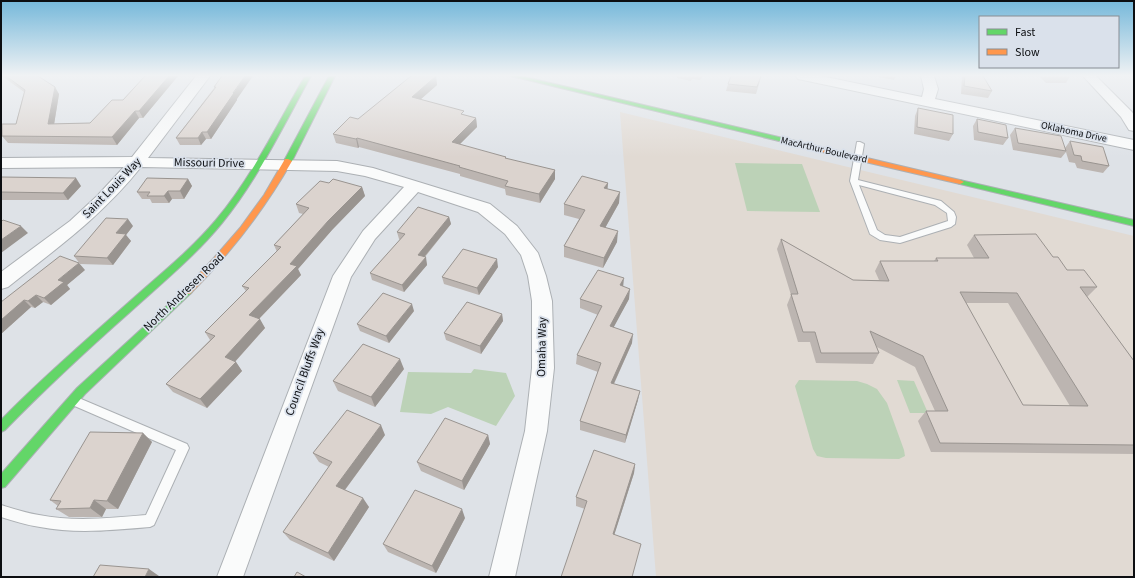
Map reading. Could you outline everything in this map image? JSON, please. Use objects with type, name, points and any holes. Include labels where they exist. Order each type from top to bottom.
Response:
[{"type":"street","name":"Saint Louis Way","points":[[1,282],[85,217],[114,189],[137,162],[182,103]]},
{"type":"street","name":"North Andresen Road","points":[[1,427],[26,401],[185,257],[219,221],[243,188],[292,103]]},
{"type":"street","name":"North Andresen Road","points":[[1,483],[73,400],[184,295],[209,270],[242,232],[267,197],[318,103]]},
{"type":"street","name":"MacArthur Boulevard","points":[[628,103],[1134,223]]},
{"type":"street","name":"Oklahoma Drive","points":[[933,103],[1134,145]]},
{"type":"street","points":[[1115,103],[1127,115],[1134,127]]},
{"type":"street","name":"Missouri Drive","points":[[1,163],[258,163],[337,166],[367,171],[414,186]]},
{"type":"street","name":"Council Bluffs Way","points":[[230,577],[342,276],[369,235],[414,186]]},
{"type":"street","name":"Omaha Way","points":[[414,186],[484,208],[511,230],[529,253],[537,276],[542,302],[543,368],[539,407],[536,431],[502,577]]},
{"type":"lane","points":[[854,181],[938,203],[950,212],[952,222],[948,225],[900,240],[883,238],[871,228],[854,181],[856,157],[860,144]]},
{"type":"lane","points":[[1,511],[26,519],[51,524],[113,524],[150,521],[183,448],[73,400]]},
{"type":"shaded area","points":[[620,112],[1134,236],[1134,577],[656,577]]},
{"type":"green space","points":[[735,163],[802,164],[820,212],[747,211]]},
{"type":"green space","points":[[474,369],[506,373],[515,396],[496,426],[448,407],[431,414],[400,412],[408,372],[471,373]]},
{"type":"green space","points":[[799,380],[857,381],[877,389],[887,403],[905,456],[899,459],[826,458],[817,456],[813,449],[795,386]]},
{"type":"green space","points":[[897,380],[914,381],[928,413],[910,413]]},
{"type":"building","points":[[22,103],[52,103],[48,124],[90,123],[109,103],[146,103],[139,111],[135,111],[112,137],[2,136],[2,124],[16,124]]},
{"type":"building","points":[[203,103],[227,103],[207,132],[202,132],[198,138],[176,138]]},
{"type":"building","points":[[378,103],[434,103],[464,111],[461,114],[476,118],[452,142],[506,157],[505,158],[555,170],[539,194],[505,186],[508,181],[459,167],[460,166],[357,138],[333,134],[350,117],[358,119]]},
{"type":"building","points":[[918,108],[953,115],[953,134],[917,127]]},
{"type":"building","points":[[977,119],[1006,125],[1008,138],[978,132]]},
{"type":"building","points":[[1015,128],[1061,136],[1066,151],[1018,143]]},
{"type":"building","points":[[1070,141],[1103,147],[1109,166],[1082,161],[1081,156],[1074,155]]},
{"type":"building","points":[[582,176],[608,183],[604,188],[620,192],[600,226],[618,231],[604,258],[564,246],[585,210],[564,204]]},
{"type":"building","points":[[1,177],[76,178],[63,193],[1,192]]},
{"type":"building","points":[[147,178],[188,179],[180,191],[168,191],[164,196],[147,196],[150,192],[137,192]]},
{"type":"building","points":[[333,179],[362,187],[328,221],[290,264],[297,266],[249,315],[260,319],[225,357],[236,362],[200,399],[166,384],[215,336],[205,332],[249,288],[242,286],[281,247],[274,245],[309,208],[296,204],[320,181],[329,183]]},
{"type":"building","points":[[418,207],[449,217],[418,255],[426,257],[402,285],[370,273],[405,234],[397,232]]},
{"type":"building","points":[[106,218],[128,219],[116,233],[126,234],[107,258],[74,256]]},
{"type":"building","points":[[3,220],[21,226],[1,240],[1,222]]},
{"type":"building","points":[[1036,234],[1053,257],[1058,257],[1067,270],[1084,270],[1097,287],[1080,287],[1134,361],[1134,445],[940,443],[926,411],[948,411],[923,356],[870,331],[879,353],[821,353],[815,332],[803,332],[791,294],[798,294],[781,239],[853,280],[889,281],[880,261],[938,261],[936,258],[989,258],[974,235]],"holes":[[[960,292],[1017,293],[1088,406],[1023,405]]]},
{"type":"building","points":[[463,249],[497,259],[477,288],[442,277]]},
{"type":"building","points":[[60,256],[79,263],[58,280],[64,282],[44,298],[36,295],[28,301],[24,300],[1,320],[1,302]]},
{"type":"building","points":[[598,270],[624,278],[620,285],[630,289],[610,326],[633,334],[611,383],[640,391],[626,435],[580,421],[601,363],[577,355],[602,306],[580,299]]},
{"type":"building","points":[[383,293],[412,304],[386,336],[357,324]]},
{"type":"building","points":[[467,302],[502,314],[480,346],[444,333]]},
{"type":"building","points":[[363,344],[400,359],[371,397],[333,381]]},
{"type":"building","points":[[347,410],[381,425],[336,486],[363,498],[328,553],[283,532],[332,462],[313,453]]},
{"type":"building","points":[[445,418],[488,435],[462,481],[417,462]]},
{"type":"building","points":[[90,432],[143,433],[107,501],[94,500],[90,508],[56,509],[61,501],[50,500]]},
{"type":"building","points":[[594,450],[635,464],[613,534],[641,544],[632,577],[561,577],[587,501],[576,497]]},
{"type":"building","points":[[415,490],[462,509],[432,566],[383,544]]},
{"type":"building","points":[[100,565],[149,569],[145,577],[93,577]]},
{"type":"building","points":[[297,572],[306,577],[294,577]]},
{"type":"traffic: fast","points":[[1,427],[50,379],[167,274],[219,221],[256,169],[293,103]]},
{"type":"traffic: fast","points":[[288,161],[318,103]]},
{"type":"traffic: fast","points":[[627,103],[808,146]]},
{"type":"traffic: fast","points":[[960,182],[1134,223]]},
{"type":"traffic: fast","points":[[1,483],[81,391],[187,292]]},
{"type":"traffic: slow","points":[[808,146],[960,182]]},
{"type":"traffic: slow","points":[[187,292],[216,262],[243,230],[267,197],[288,161]]}]
